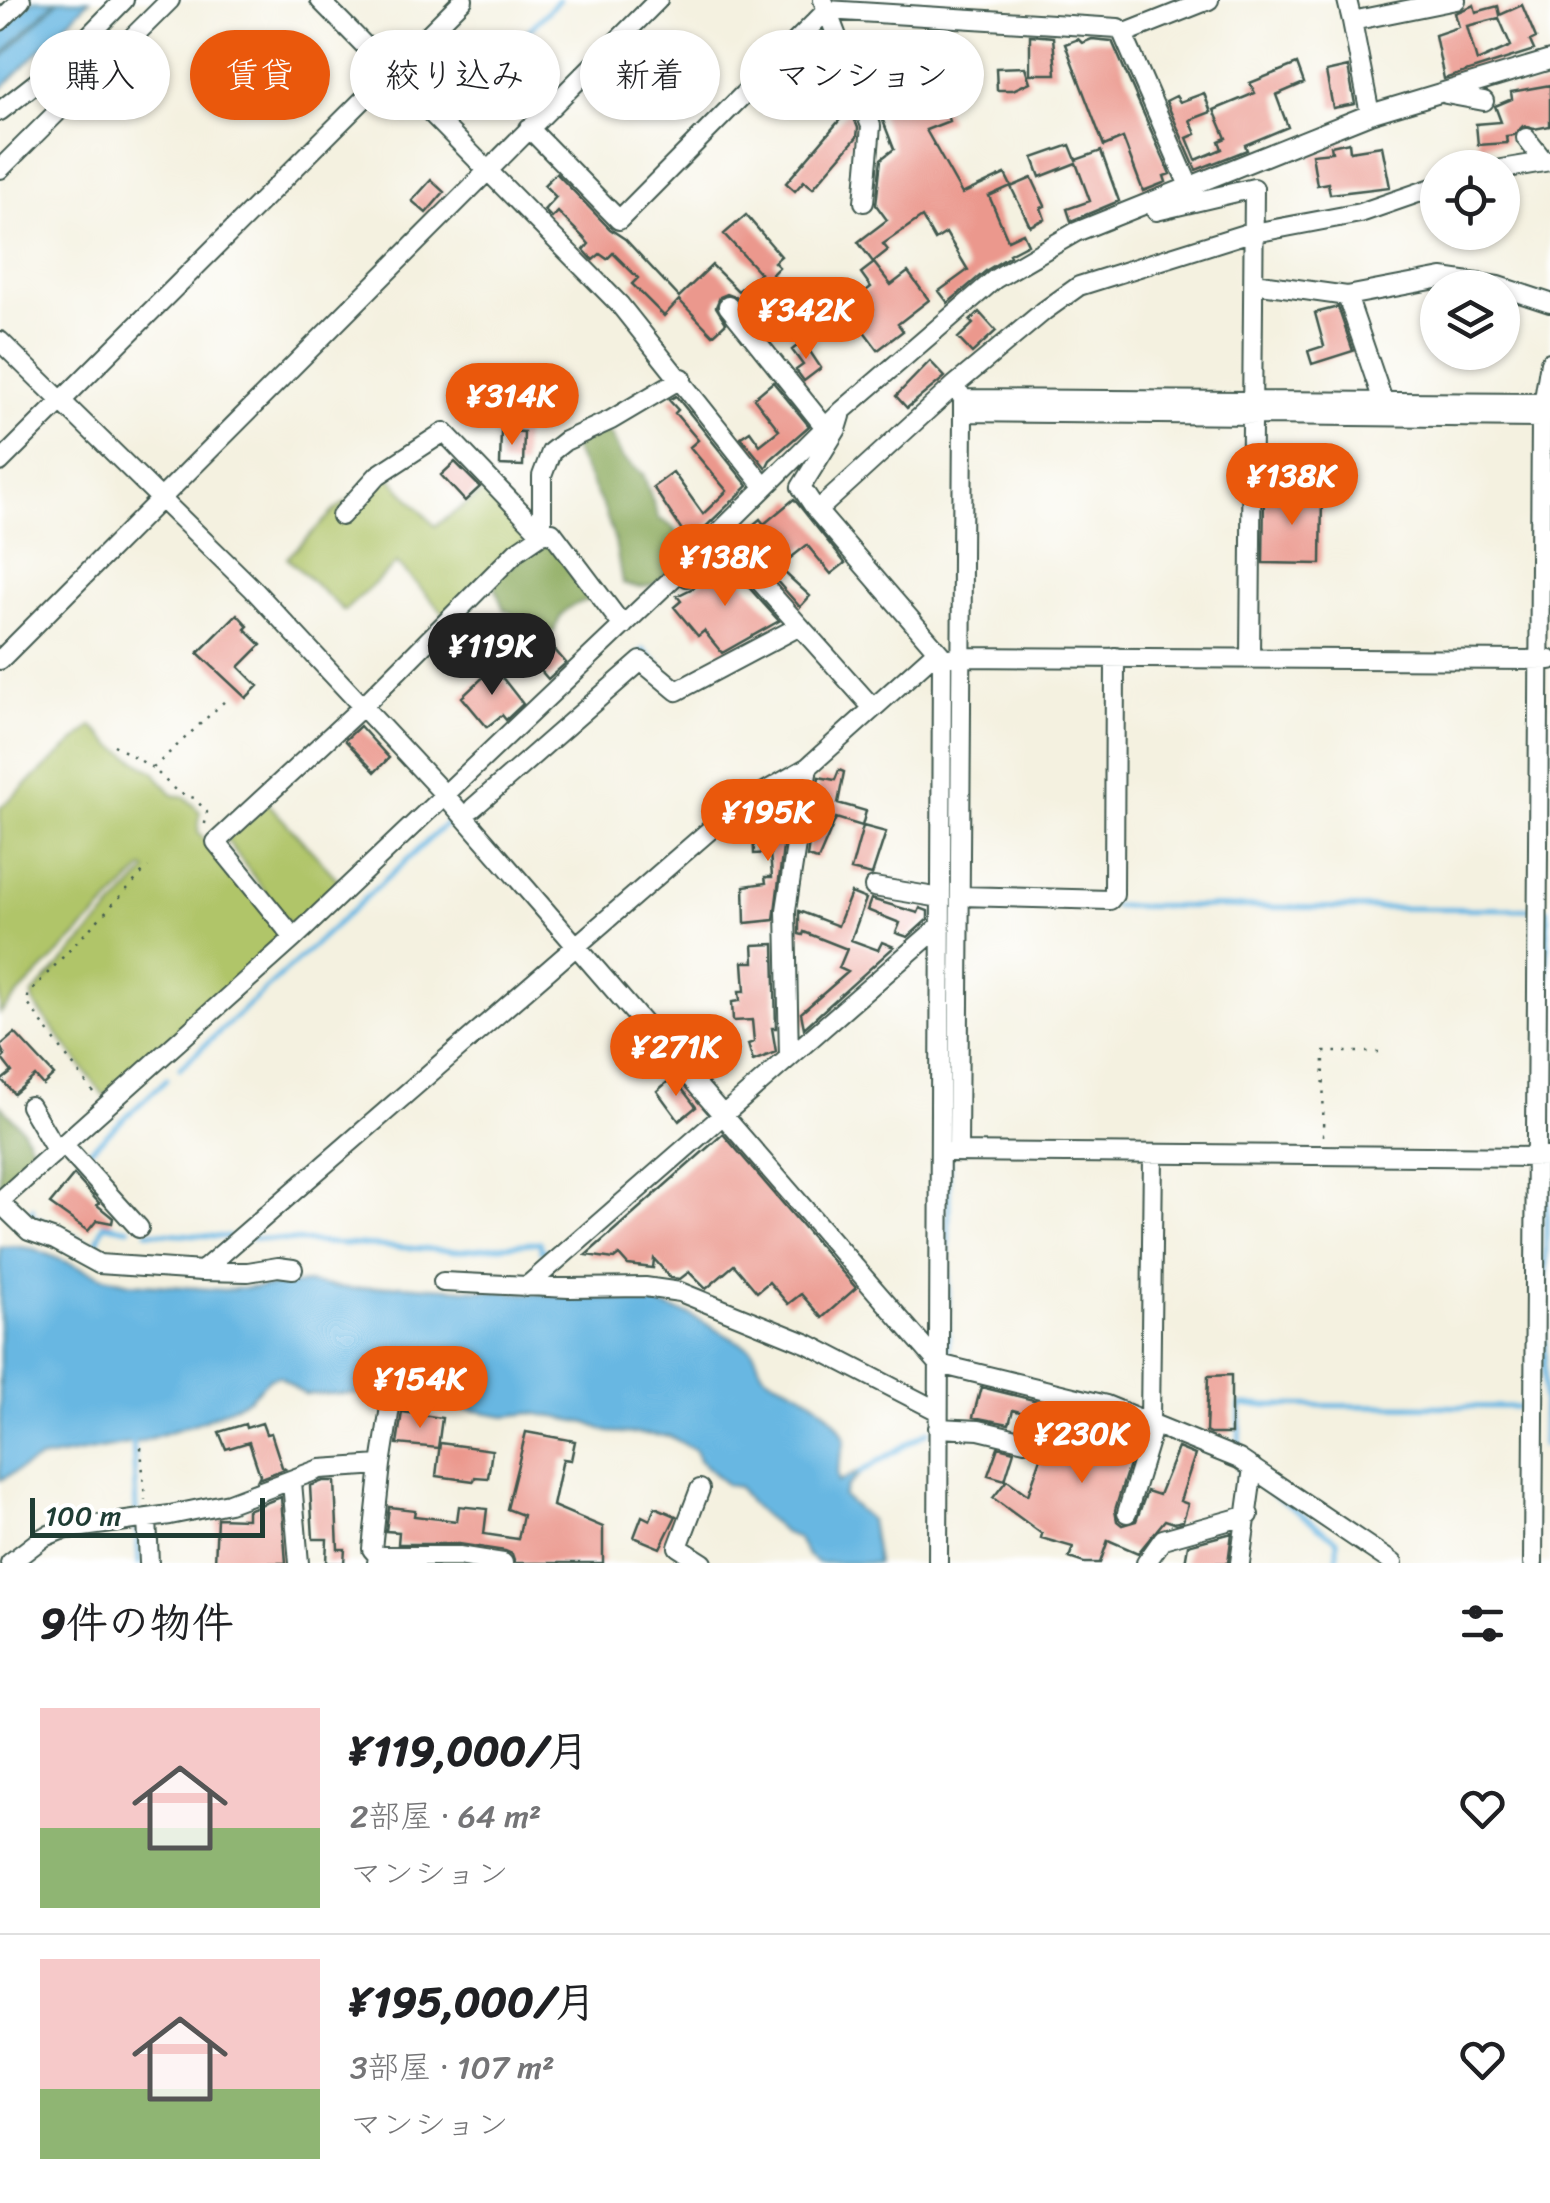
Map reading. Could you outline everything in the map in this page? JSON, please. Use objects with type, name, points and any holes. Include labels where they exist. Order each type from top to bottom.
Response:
[{"type":"street","points":[[0,21],[21,0]]},
{"type":"street","points":[[0,111],[64,61],[124,0]]},
{"type":"street","points":[[0,169],[170,0]]},
{"type":"street","points":[[320,0],[350,30]]},
{"type":"street","points":[[434,30],[464,0]]},
{"type":"street","points":[[0,660],[658,0]]},
{"type":"street","points":[[1124,34],[1210,0]]},
{"type":"street","points":[[1348,0],[1370,114]]},
{"type":"street","points":[[1352,21],[1456,0]]},
{"type":"street","points":[[529,128],[620,220],[825,5]]},
{"type":"street","points":[[825,5],[1118,28],[1124,34],[1189,186]]},
{"type":"street","points":[[825,5],[870,126],[864,202]]},
{"type":"street","points":[[293,1269],[278,1266],[248,1272],[202,1271],[98,1264],[55,1240],[29,1232],[0,1202],[294,938],[673,578],[843,410],[995,279],[1076,232],[1370,114],[1550,60]]},
{"type":"street","points":[[1439,93],[1484,101]]},
{"type":"street","points":[[0,462],[350,113]]},
{"type":"street","points":[[440,120],[620,305],[682,378],[764,486]]},
{"type":"street","points":[[1520,166],[1547,161],[1526,138]]},
{"type":"street","points":[[1154,200],[1156,211],[1254,188],[1250,658]]},
{"type":"street","points":[[818,510],[960,399],[1044,311],[1079,286],[1254,232],[1360,213],[1420,192]]},
{"type":"street","points":[[1254,283],[1347,296],[1442,278],[1498,286],[1550,303]]},
{"type":"street","points":[[1347,296],[1383,401]]},
{"type":"street","points":[[728,306],[825,427]]},
{"type":"street","points":[[0,341],[252,589],[444,796],[938,1364],[1106,1405],[1152,1423],[1254,1468],[1393,1563]]},
{"type":"street","points":[[1533,1563],[1543,1157],[1542,411],[1550,362]]},
{"type":"street","points":[[542,534],[542,476],[551,452],[682,378]]},
{"type":"street","points":[[960,399],[1542,411]]},
{"type":"street","points":[[949,1152],[941,925],[950,897],[962,656],[960,399]]},
{"type":"street","points":[[1252,408],[1383,401],[1542,411]]},
{"type":"street","points":[[843,410],[838,429],[801,486],[940,654],[950,897],[949,1152],[938,1364],[938,1563]]},
{"type":"street","points":[[341,516],[378,474],[444,432],[542,534]]},
{"type":"street","points":[[294,938],[216,842],[362,707],[517,551],[542,534],[552,532],[623,626]]},
{"type":"street","points":[[673,578],[682,581],[721,550],[730,549],[872,706]]},
{"type":"street","points":[[473,808],[642,661],[676,691],[798,627]]},
{"type":"street","points":[[202,1271],[734,810],[808,767],[872,706],[940,654],[1545,660]]},
{"type":"street","points":[[874,888],[950,897],[1110,900],[1114,894],[1115,657]]},
{"type":"street","points":[[789,1057],[786,910],[808,767]]},
{"type":"street","points":[[526,1287],[941,925]]},
{"type":"street","points":[[30,1106],[60,1147],[139,1228]]},
{"type":"street","points":[[949,1152],[1543,1157]]},
{"type":"street","points":[[1128,1513],[1152,1423],[1153,1154]]},
{"type":"street","points":[[443,1282],[644,1287],[680,1292],[808,1344],[938,1419],[1025,1442]]},
{"type":"street","points":[[390,1407],[372,1549],[378,1560],[459,1556],[503,1563]]},
{"type":"street","points":[[10,1563],[44,1537],[61,1530],[229,1503],[320,1469],[381,1465]]},
{"type":"street","points":[[1240,1563],[1254,1468]]},
{"type":"street","points":[[292,1482],[298,1563]]},
{"type":"street","points":[[700,1489],[678,1547],[703,1563]]},
{"type":"street","points":[[1146,1563],[1164,1539],[1249,1515]]},
{"type":"street","points":[[147,1518],[148,1563]]},
{"type":"path","points":[[154,768],[228,698]]},
{"type":"path","points":[[114,745],[154,768],[177,792],[194,798],[207,812],[203,828],[216,842]]},
{"type":"path","points":[[104,1107],[28,1004],[28,994],[148,867]]},
{"type":"path","points":[[1323,1155],[1324,1052],[1383,1052]]},
{"type":"path","points":[[140,1446],[147,1518]]},
{"type":"green space","points":[[600,432],[610,433],[623,459],[643,474],[659,519],[673,528],[682,542],[685,553],[651,585],[622,583],[615,541],[604,509],[571,444]]},
{"type":"green space","points":[[386,473],[435,526],[491,487],[535,533],[447,617],[397,563],[344,611],[287,558],[335,510]]},
{"type":"green space","points":[[551,537],[597,597],[565,611],[554,632],[536,634],[504,610],[495,588],[496,577]]},
{"type":"green space","points":[[92,726],[112,745],[154,772],[173,795],[185,797],[200,812],[198,832],[283,930],[283,939],[104,1096],[33,1002],[33,994],[147,871],[144,868],[0,1013],[0,808]]},
{"type":"green space","points":[[266,801],[341,883],[295,926],[288,923],[225,838]]},
{"type":"green space","points":[[0,1105],[22,1128],[37,1157],[0,1191]]},
{"type":"water","points":[[33,0],[56,0],[0,57],[0,33]]},
{"type":"water","points":[[59,0],[90,0],[60,30],[30,30],[30,60],[0,90],[0,60]]},
{"type":"water","points":[[0,1247],[34,1249],[129,1283],[225,1290],[308,1283],[353,1289],[400,1285],[646,1301],[690,1315],[751,1349],[766,1375],[810,1398],[837,1425],[845,1440],[838,1482],[865,1469],[843,1496],[870,1520],[877,1563],[818,1563],[807,1555],[797,1538],[783,1532],[749,1502],[739,1487],[727,1485],[699,1460],[695,1450],[669,1436],[609,1432],[587,1423],[533,1413],[506,1416],[375,1394],[304,1394],[279,1376],[270,1378],[249,1399],[202,1421],[139,1442],[38,1460],[0,1480]]},
{"type":"building","points":[[1474,5],[1476,12],[1498,6],[1500,15],[1522,5],[1536,38],[1530,41],[1534,50],[1444,79],[1435,35],[1459,27],[1455,13]],"holes":[[[1499,18],[1511,46],[1477,61],[1467,26]]]},
{"type":"building","points":[[1030,35],[1053,37],[1056,74],[1030,74]]},
{"type":"building","points":[[1078,39],[1082,43],[1092,39],[1112,41],[1170,174],[1164,176],[1166,182],[1143,191],[1123,138],[1104,146],[1065,44]]},
{"type":"building","points":[[1297,64],[1304,83],[1276,95],[1288,127],[1245,145],[1247,150],[1196,170],[1166,101],[1176,96],[1180,102],[1204,93],[1211,112],[1190,120],[1196,134],[1187,138],[1196,160],[1222,149],[1219,141],[1226,138],[1214,110],[1255,93],[1250,83]]},
{"type":"building","points":[[1025,67],[1030,82],[1013,90],[997,90],[996,68]]},
{"type":"building","points":[[1348,67],[1355,104],[1333,108],[1326,72]]},
{"type":"building","points":[[1550,85],[1550,126],[1523,126],[1514,135],[1506,136],[1507,143],[1478,145],[1476,124],[1501,122],[1495,106],[1512,99],[1511,92]]},
{"type":"building","points":[[840,120],[855,120],[857,137],[813,188],[804,181],[795,191],[786,183]]},
{"type":"building","points":[[883,120],[949,120],[926,130],[962,194],[1005,174],[1011,186],[989,196],[1008,240],[1023,233],[1028,244],[987,270],[948,303],[939,291],[968,270],[946,233],[935,240],[922,217],[883,244],[888,250],[873,262],[858,242],[887,220],[876,205],[881,159],[894,149]]},
{"type":"building","points":[[1349,142],[1350,151],[1382,146],[1390,187],[1330,194],[1328,183],[1317,185],[1312,154],[1332,152],[1331,146]]},
{"type":"building","points":[[1070,145],[1076,160],[1101,151],[1119,201],[1071,221],[1067,209],[1090,201],[1076,163],[1040,177],[1033,158]]},
{"type":"building","points":[[556,173],[679,297],[712,265],[738,291],[760,273],[724,234],[746,215],[781,256],[774,262],[779,267],[772,274],[779,282],[752,305],[766,321],[760,326],[738,298],[727,294],[720,297],[716,307],[726,323],[713,335],[679,300],[664,316],[632,284],[638,278],[613,253],[607,259],[600,254],[593,260],[584,250],[589,244],[583,237],[558,212],[552,218],[544,210],[556,197],[544,185]]},
{"type":"building","points":[[1032,178],[1045,206],[1041,208],[1045,219],[1030,226],[1011,187]]},
{"type":"building","points":[[431,180],[444,192],[426,213],[412,201]]},
{"type":"building","points":[[874,263],[891,285],[908,272],[929,300],[898,324],[903,331],[878,350],[863,330],[859,333],[845,307],[871,287],[861,273]]},
{"type":"building","points":[[1338,307],[1353,351],[1312,364],[1308,351],[1324,346],[1315,313]]},
{"type":"building","points":[[979,312],[996,331],[972,353],[958,338]]},
{"type":"building","points":[[803,341],[821,368],[804,381],[796,370],[803,365],[792,350]]},
{"type":"building","points":[[930,361],[945,377],[907,408],[896,396]]},
{"type":"building","points":[[773,382],[809,426],[766,468],[741,437],[750,431],[760,445],[779,430],[754,398]]},
{"type":"building","points":[[676,396],[748,486],[690,542],[653,487],[673,472],[703,514],[727,491],[690,447],[698,440],[675,413],[678,410],[669,400]]},
{"type":"building","points":[[501,431],[524,432],[523,466],[500,465]]},
{"type":"building","points":[[455,462],[480,487],[465,501],[441,475]]},
{"type":"building","points":[[1264,493],[1322,494],[1321,564],[1263,563]]},
{"type":"building","points":[[794,499],[845,563],[831,574],[807,545],[788,560],[784,572],[810,596],[800,607],[741,541],[745,538],[742,534],[760,519],[764,524]]},
{"type":"building","points":[[726,562],[779,621],[722,653],[704,631],[698,636],[674,607],[681,601],[677,596]]},
{"type":"building","points":[[237,614],[261,645],[239,667],[258,686],[246,698],[198,653]]},
{"type":"building","points":[[542,635],[566,663],[548,679],[524,651]]},
{"type":"building","points":[[494,667],[523,704],[506,720],[502,715],[487,727],[462,697]]},
{"type":"building","points":[[360,726],[389,758],[375,772],[345,740]]},
{"type":"building","points":[[839,770],[844,772],[838,803],[866,811],[862,826],[836,818],[818,860],[807,857],[828,796],[816,795],[819,777],[835,780]]},
{"type":"building","points":[[790,791],[774,920],[745,923],[744,886],[766,883],[765,877],[772,877],[770,853],[754,854],[753,825],[771,823],[769,806],[777,805],[776,799]]},
{"type":"building","points":[[863,826],[886,832],[872,875],[851,870]]},
{"type":"building","points":[[851,893],[866,899],[851,940],[878,950],[882,942],[894,947],[804,1028],[801,1013],[848,972],[839,968],[847,949],[804,932],[799,934],[799,911],[838,926]]},
{"type":"building","points":[[871,899],[918,913],[920,908],[928,911],[928,919],[908,937],[896,933],[900,923],[867,910]]},
{"type":"building","points":[[774,944],[776,1028],[772,1028],[776,1052],[753,1061],[748,1044],[754,1042],[752,1020],[733,1021],[732,1002],[740,1001],[739,991],[745,991],[743,962],[754,962],[753,945]]},
{"type":"building","points":[[15,1033],[54,1075],[43,1085],[35,1076],[14,1094],[2,1080],[12,1072],[2,1059],[5,1056],[0,1046]]},
{"type":"building","points":[[673,1077],[696,1107],[679,1121],[657,1091]]},
{"type":"building","points":[[723,1134],[856,1288],[822,1318],[801,1294],[788,1304],[769,1282],[757,1292],[734,1265],[706,1289],[689,1272],[680,1279],[671,1278],[654,1259],[653,1268],[628,1265],[619,1255],[614,1259],[586,1255]]},
{"type":"building","points":[[74,1175],[97,1205],[113,1218],[112,1223],[97,1220],[88,1231],[50,1204]]},
{"type":"building","points":[[1231,1375],[1231,1434],[1210,1434],[1206,1432],[1208,1376]]},
{"type":"building","points":[[981,1387],[1078,1411],[1071,1447],[1103,1457],[1105,1451],[1131,1458],[1115,1510],[1122,1525],[1136,1521],[1147,1491],[1159,1495],[1178,1448],[1195,1455],[1180,1501],[1188,1504],[1183,1521],[1165,1520],[1138,1553],[1108,1540],[1100,1563],[1069,1558],[1073,1547],[1041,1538],[1042,1534],[993,1498],[1007,1480],[1028,1495],[1050,1432],[1043,1430],[1046,1419],[1013,1410],[1009,1424],[973,1417]]},
{"type":"building","points":[[402,1412],[442,1418],[438,1448],[397,1444]]},
{"type":"building","points":[[262,1423],[266,1434],[271,1433],[285,1469],[258,1479],[249,1442],[226,1449],[219,1432]]},
{"type":"building","points":[[526,1432],[575,1441],[571,1460],[563,1459],[553,1506],[603,1527],[603,1563],[515,1563],[512,1554],[505,1551],[459,1544],[398,1544],[399,1532],[386,1531],[389,1507],[415,1510],[414,1516],[457,1521],[459,1506],[487,1509],[484,1534],[518,1539],[523,1515],[507,1509]]},
{"type":"building","points":[[440,1443],[492,1450],[488,1478],[475,1477],[474,1481],[436,1476]]},
{"type":"building","points":[[998,1447],[1014,1451],[1005,1480],[988,1475]]},
{"type":"building","points":[[335,1481],[338,1549],[345,1549],[344,1563],[326,1563],[327,1539],[313,1539],[310,1486]]},
{"type":"building","points":[[281,1497],[286,1563],[215,1563],[217,1518],[247,1519],[247,1510]]},
{"type":"building","points":[[655,1507],[676,1516],[660,1548],[634,1537],[642,1516],[650,1520]]},
{"type":"building","points":[[1232,1533],[1228,1563],[1185,1563],[1188,1545]]},
{"type":"waterway","points":[[529,30],[559,0]]},
{"type":"waterway","points":[[639,655],[644,650],[660,666]]},
{"type":"waterway","points":[[180,1068],[447,823]]},
{"type":"waterway","points":[[1114,906],[1531,909]]},
{"type":"waterway","points":[[1545,1148],[1547,909]]},
{"type":"waterway","points":[[81,1158],[167,1079]]},
{"type":"waterway","points":[[948,1356],[949,1160]]},
{"type":"waterway","points":[[1543,1445],[1547,1163]]},
{"type":"waterway","points":[[33,1209],[29,1215],[95,1247],[104,1224],[129,1229]]},
{"type":"waterway","points":[[147,1232],[229,1237]]},
{"type":"waterway","points":[[250,1238],[456,1251],[540,1242],[541,1251],[558,1251]]},
{"type":"waterway","points":[[1239,1446],[1240,1405],[1524,1407]]},
{"type":"waterway","points":[[859,1473],[929,1431]]},
{"type":"waterway","points":[[133,1439],[136,1511]]},
{"type":"waterway","points":[[1239,1506],[1240,1469]]},
{"type":"waterway","points":[[1261,1486],[1337,1540],[1337,1563]]},
{"type":"waterway","points":[[137,1527],[139,1563]]}]
